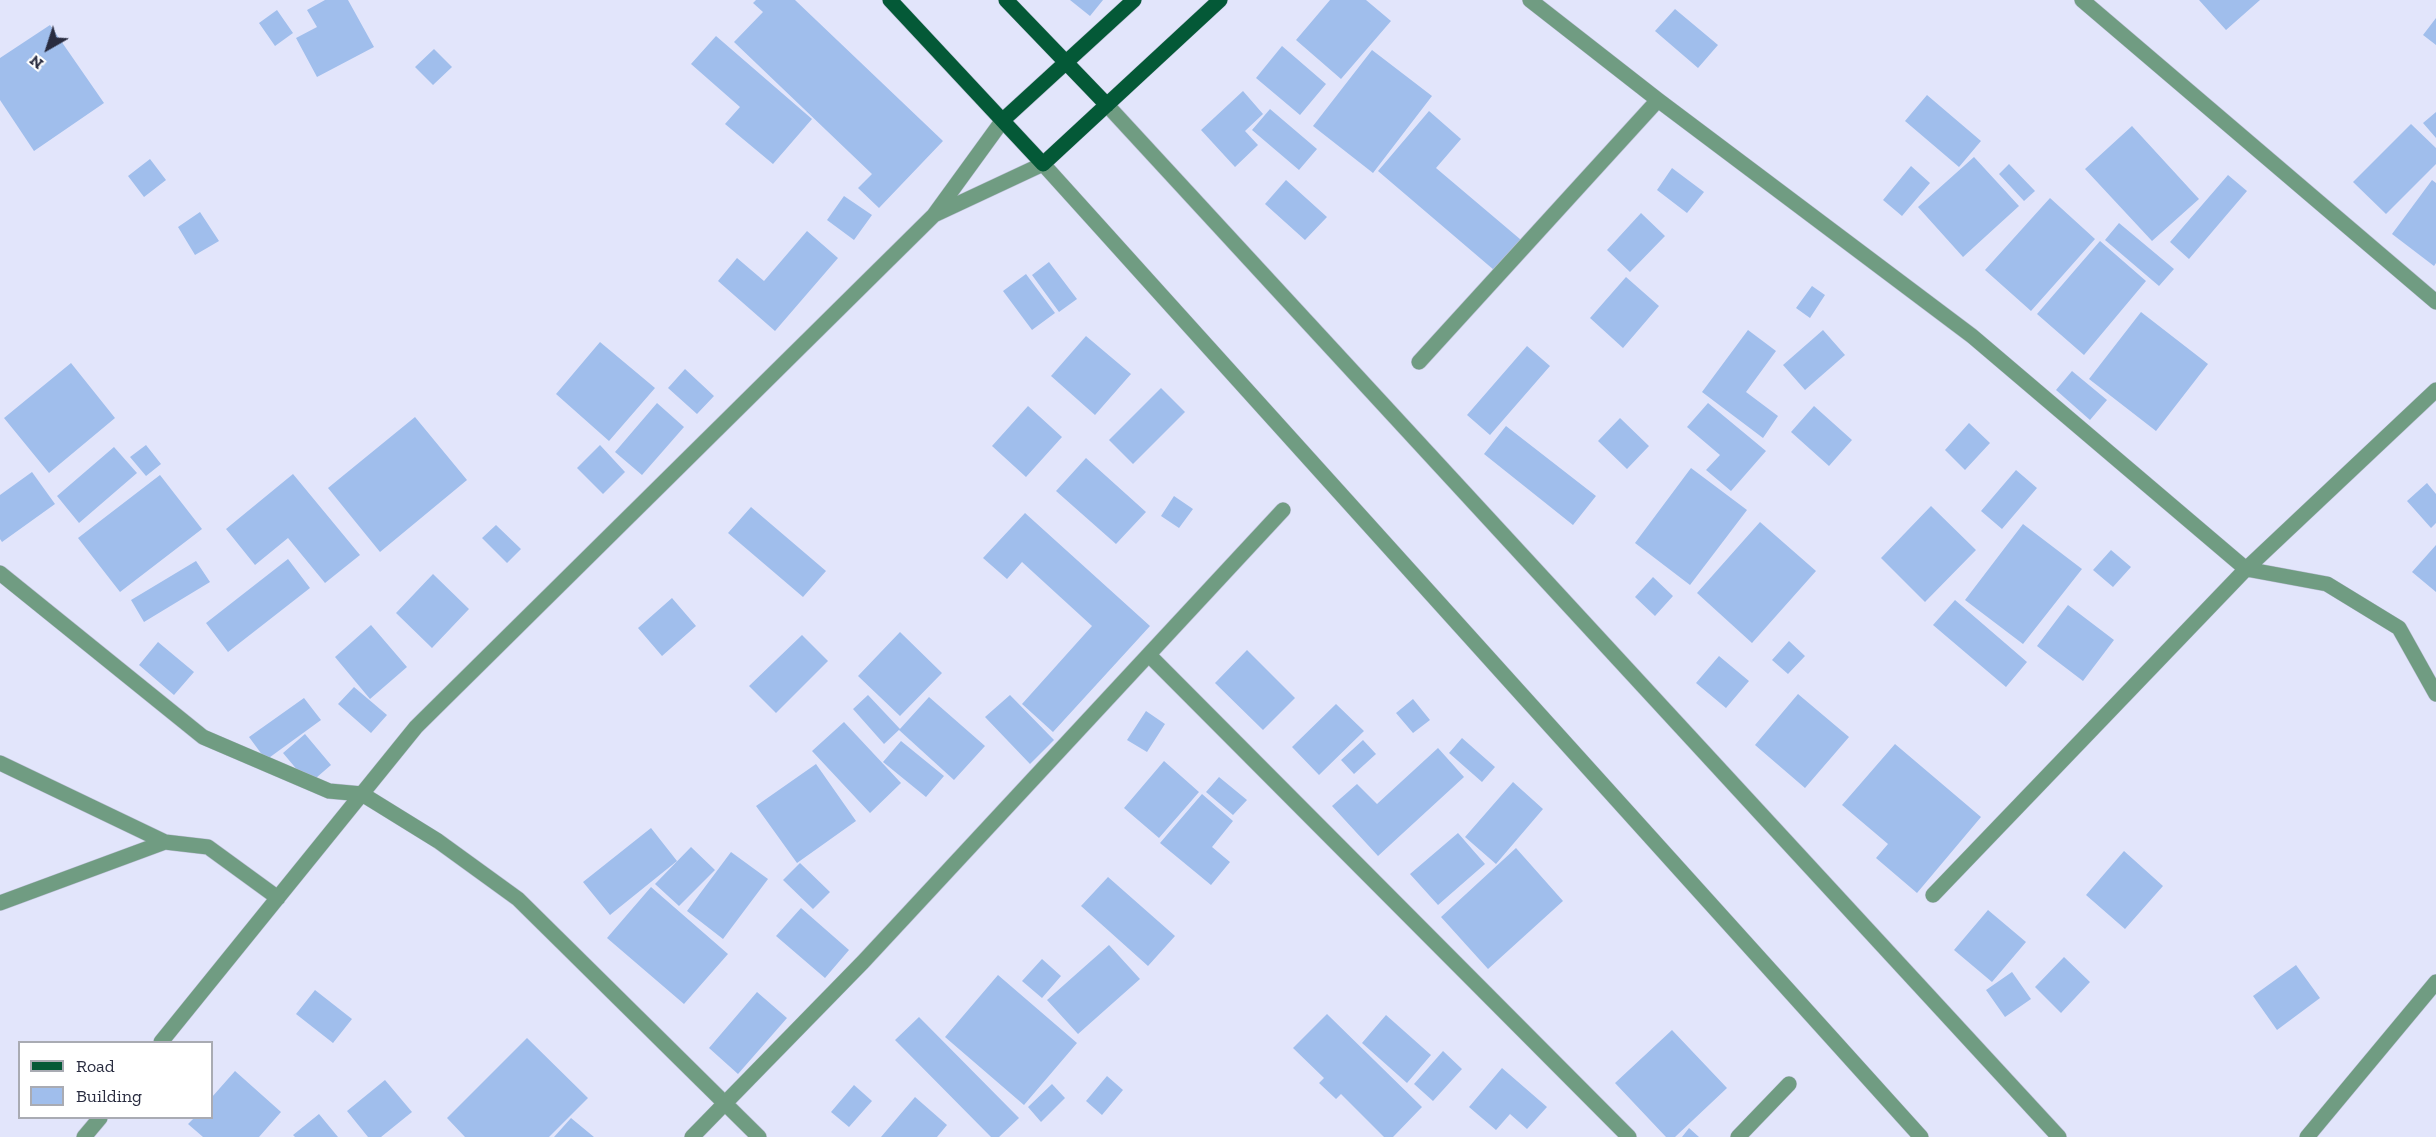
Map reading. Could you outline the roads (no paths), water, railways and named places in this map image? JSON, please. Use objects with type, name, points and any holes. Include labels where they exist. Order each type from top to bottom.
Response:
[{"type":"main road","points":[[890,0],[1043,164],[1220,0]]},
{"type":"main road","points":[[1006,0],[1107,105]]},
{"type":"main road","points":[[1003,120],[1134,0]]},
{"type":"street","points":[[1530,0],[1658,100],[1972,336],[2246,569],[2327,584],[2399,628],[2436,694]]},
{"type":"street","points":[[2082,0],[2436,302]]},
{"type":"street","points":[[1419,362],[1658,100]]},
{"type":"street","points":[[1107,105],[2059,1137]]},
{"type":"street","points":[[162,1041],[416,727],[934,215],[1003,120]]},
{"type":"street","points":[[934,215],[1043,164],[1921,1137]]},
{"type":"street","points":[[1933,895],[2246,569],[2436,390]]},
{"type":"street","points":[[692,1137],[863,962],[1283,510]]},
{"type":"street","points":[[0,573],[203,737],[329,791],[362,794],[438,841],[518,900],[759,1137]]},
{"type":"street","points":[[1149,655],[1629,1137]]},
{"type":"street","points":[[0,763],[165,842],[208,847],[278,898]]},
{"type":"street","points":[[0,903],[165,842]]},
{"type":"street","points":[[2307,1137],[2436,982]]},
{"type":"street","points":[[1738,1137],[1790,1084]]},
{"type":"street","points":[[84,1137],[99,1119]]}]
